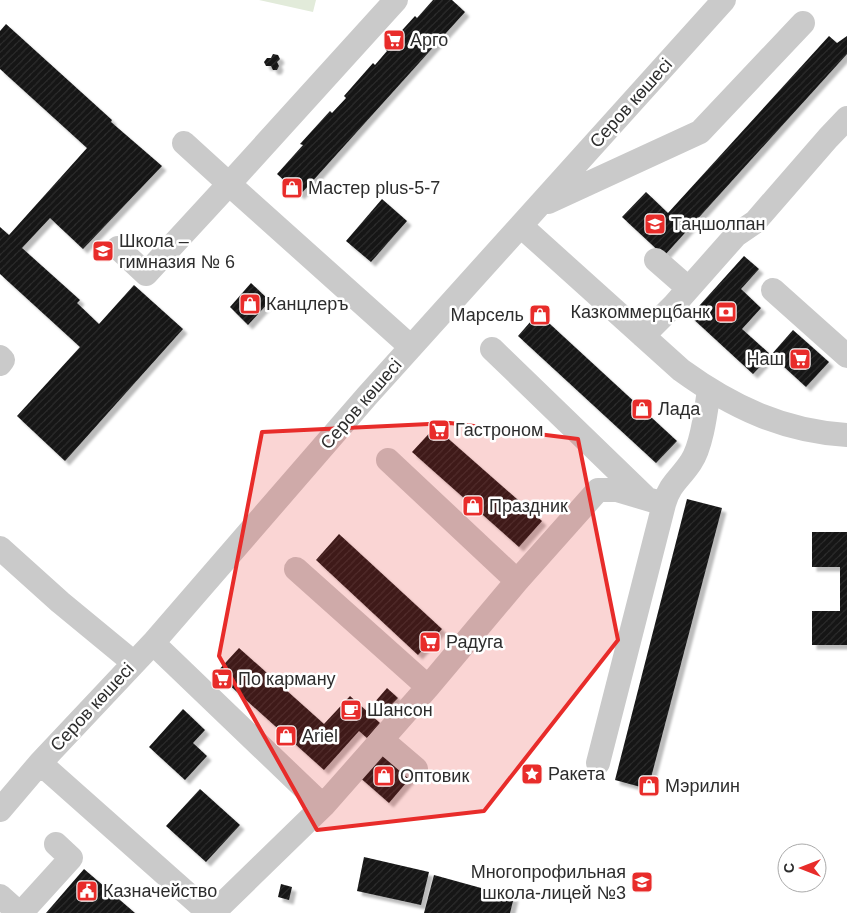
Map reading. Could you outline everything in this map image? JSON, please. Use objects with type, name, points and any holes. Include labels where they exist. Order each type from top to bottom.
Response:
[{"type":"street","points":[[118,248],[146,274],[396,0]]},
{"type":"street","name":"Серов көшесі","points":[[0,810],[40,763],[153,643],[411,347],[724,0]]},
{"type":"street","points":[[540,206],[700,132],[803,23]]},
{"type":"street","points":[[644,336],[736,236],[754,222],[847,118]]},
{"type":"street","points":[[184,143],[411,347]]},
{"type":"street","points":[[522,226],[681,370],[709,390],[746,410],[787,426],[824,434],[847,435]]},
{"type":"street","points":[[656,260],[688,288]]},
{"type":"street","points":[[773,290],[847,356]]},
{"type":"street","points":[[492,349],[655,501]]},
{"type":"street","points":[[0,357],[3,360],[0,364]]},
{"type":"street","points":[[598,763],[655,501],[668,490],[693,460],[704,425],[709,390]]},
{"type":"street","points":[[388,460],[517,581]]},
{"type":"street","points":[[213,913],[323,806],[598,490],[616,490],[655,501]]},
{"type":"street","points":[[0,548],[60,602],[134,663]]},
{"type":"street","points":[[296,570],[428,687]]},
{"type":"street","points":[[153,643],[323,806]]},
{"type":"street","points":[[382,740],[416,769]]},
{"type":"street","points":[[40,763],[209,913]]},
{"type":"street","points":[[0,896],[20,913],[71,858],[56,844]]},
{"type":"highlighted area","points":[[450,423],[578,439],[618,640],[484,811],[317,830],[219,656],[262,432]]},
{"type":"green space","points":[[259,0],[316,0],[313,12]]},
{"type":"building","points":[[433,0],[452,0],[465,12],[300,195],[277,174],[303,145],[300,144],[330,111],[332,113],[346,98],[344,96],[373,63],[375,65],[387,51],[385,49],[415,16],[417,18]]},
{"type":"building","points":[[6,24],[112,120],[111,122],[162,166],[83,249],[50,218],[22,248],[80,300],[77,303],[99,324],[134,285],[183,329],[65,461],[17,416],[80,347],[0,274],[0,227],[9,235],[87,148],[0,69],[0,31]]},
{"type":"building","points":[[829,36],[837,43],[847,36],[847,54],[664,256],[622,217],[646,192],[668,213]]},
{"type":"building","points":[[273,54],[278,55],[280,59],[277,62],[279,66],[277,70],[273,70],[271,66],[266,66],[264,62],[267,58],[271,58]]},
{"type":"building","points":[[382,199],[407,221],[371,262],[346,241]]},
{"type":"building","name":"Казкоммерцбанк","points":[[744,256],[759,269],[741,289],[761,308],[742,329],[771,355],[753,374],[690,316]]},
{"type":"building","name":"Канцлеръ","points":[[251,283],[270,301],[248,325],[230,307]]},
{"type":"building","points":[[538,313],[677,441],[656,463],[518,336]]},
{"type":"building","name":"Наш","points":[[793,330],[829,362],[806,387],[771,355]]},
{"type":"building","points":[[435,427],[542,521],[519,547],[412,452]]},
{"type":"building","points":[[687,499],[722,508],[648,789],[615,780]]},
{"type":"building","points":[[812,532],[847,532],[847,645],[812,645],[812,611],[840,611],[840,567],[812,567]]},
{"type":"building","points":[[339,534],[442,629],[418,655],[316,560]]},
{"type":"building","points":[[239,648],[324,724],[350,696],[380,723],[367,738],[359,731],[324,770],[216,673]]},
{"type":"building","points":[[387,688],[398,698],[384,712],[374,703]]},
{"type":"building","points":[[183,709],[205,730],[193,743],[207,756],[185,780],[149,747]]},
{"type":"building","name":"Оптовик","points":[[380,749],[411,777],[389,803],[357,775]]},
{"type":"building","points":[[200,789],[240,825],[206,862],[166,826]]},
{"type":"building","points":[[364,857],[429,872],[421,905],[357,891]]},
{"type":"building","name":"Казначейство","points":[[84,869],[135,913],[46,913]]},
{"type":"building","points":[[434,875],[514,897],[510,913],[424,913]]},
{"type":"building","points":[[281,884],[292,887],[289,900],[278,897]]},
{"type":"place","name":"Арго","points":[[394,40]]},
{"type":"place","name":"Мастер plus-5-7","points":[[292,188]]},
{"type":"place","name":"Таңшолпан","points":[[655,224]]},
{"type":"place","name":"Школа – гимназия № 6","points":[[103,251]]},
{"type":"place","name":"Канцлеръ","points":[[250,304]]},
{"type":"place","name":"Казкоммерцбанк","points":[[726,312]]},
{"type":"place","name":"Марсель","points":[[540,315]]},
{"type":"place","name":"Наш","points":[[800,359]]},
{"type":"place","name":"Лада","points":[[642,409]]},
{"type":"place","name":"Гастроном","points":[[439,430]]},
{"type":"place","name":"Праздник","points":[[473,506]]},
{"type":"place","name":"Радуга","points":[[430,642]]},
{"type":"place","name":"По карману","points":[[222,679]]},
{"type":"place","name":"Шансон","points":[[351,710]]},
{"type":"place","name":"Ariel","points":[[286,736]]},
{"type":"place","name":"Ракета","points":[[532,774]]},
{"type":"place","name":"Оптовик","points":[[384,776]]},
{"type":"place","name":"Мэрилин","points":[[649,786]]},
{"type":"place","name":"Многопрофильная школа-лицей №3","points":[[642,882]]},
{"type":"place","name":"Казначейство","points":[[87,891]]}]
